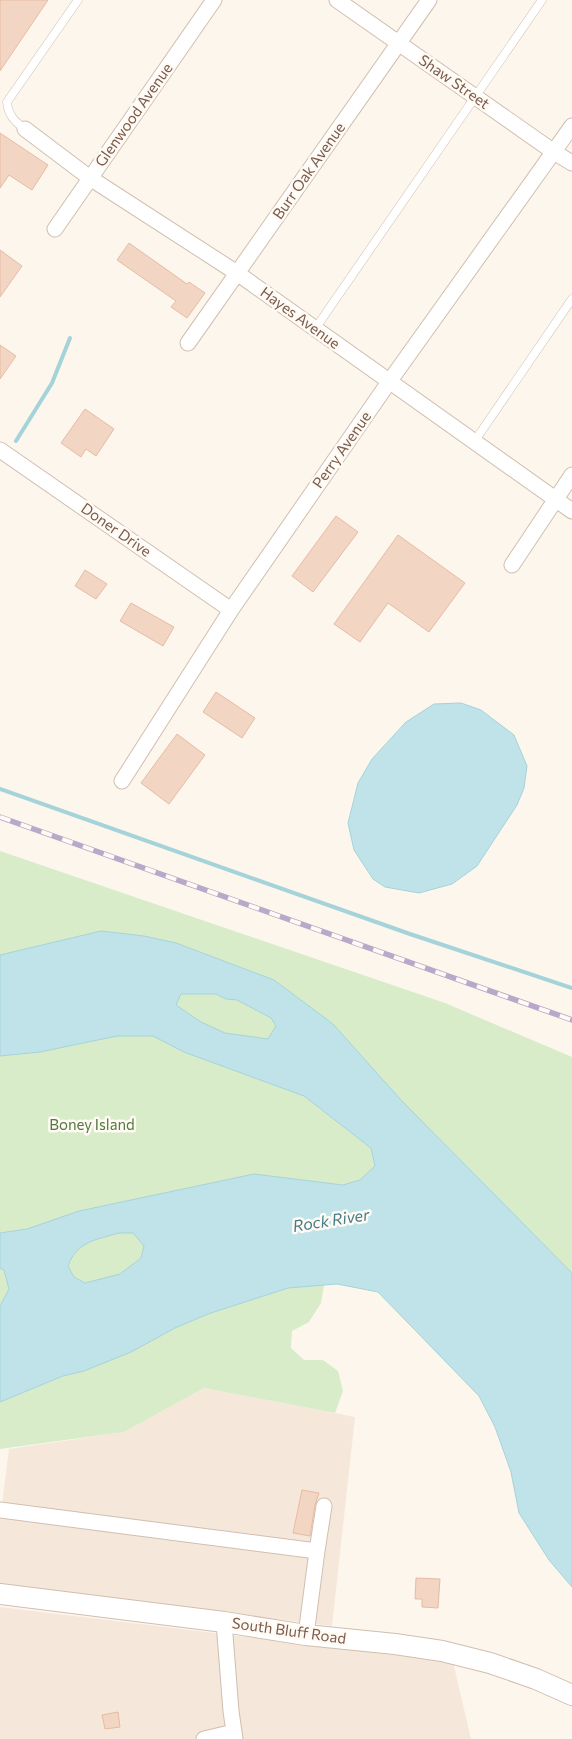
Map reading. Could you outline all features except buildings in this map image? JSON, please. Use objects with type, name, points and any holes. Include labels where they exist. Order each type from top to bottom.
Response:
[{"type":"street","name":"Glenwood Avenue","points":[[55,229],[214,0]]},
{"type":"street","name":"Shaw Street","points":[[337,0],[572,163]]},
{"type":"street","name":"Burr Oak Avenue","points":[[188,343],[429,0]]},
{"type":"street","name":"Perry Avenue","points":[[122,781],[231,610],[389,382],[572,126]]},
{"type":"street","name":"Hayes Avenue","points":[[25,129],[90,178],[237,273],[572,512]]},
{"type":"street","name":"Doner Drive","points":[[0,450],[231,610]]},
{"type":"street","points":[[512,566],[572,475]]},
{"type":"street","points":[[306,1635],[324,1506]]},
{"type":"street","points":[[0,1510],[317,1551]]},
{"type":"street","name":"South Bluff Road","points":[[0,1594],[224,1622],[306,1635],[395,1644],[466,1656],[536,1679],[572,1695]]},
{"type":"street","points":[[204,1739],[235,1735],[224,1622]]},
{"type":"lane","points":[[25,129],[10,114],[7,102],[78,0]]},
{"type":"lane","points":[[314,329],[542,0]]},
{"type":"lane","points":[[474,442],[572,299]]},
{"type":"shaded area","points":[[204,1388],[355,1417],[332,1626],[0,1584],[0,1520],[9,1449],[124,1432]]},
{"type":"shaded area","points":[[0,1607],[453,1662],[471,1739],[0,1739]]},
{"type":"green space","points":[[0,851],[445,1003],[572,1057],[572,1273],[401,1100],[333,1024],[274,980],[176,943],[144,936],[102,931],[0,955]]},
{"type":"green space","points":[[181,994],[216,994],[226,999],[237,1000],[271,1018],[276,1026],[268,1039],[225,1033],[201,1022],[176,1005]]},
{"type":"green space","name":"Boney Island","points":[[117,1036],[153,1036],[185,1052],[304,1096],[371,1148],[375,1166],[360,1180],[343,1185],[254,1174],[79,1211],[27,1229],[0,1233],[0,1056],[40,1052]]},
{"type":"green space","points":[[119,1233],[133,1233],[144,1246],[141,1258],[120,1274],[85,1283],[74,1277],[68,1266],[82,1246]]},
{"type":"green space","points":[[0,1268],[4,1270],[9,1289],[0,1306]]},
{"type":"green space","points":[[324,1285],[321,1303],[309,1322],[292,1331],[291,1348],[304,1360],[323,1360],[338,1371],[343,1391],[335,1413],[204,1388],[124,1432],[0,1449],[0,1402],[63,1376],[84,1371],[208,1314],[288,1288]]},
{"type":"water","points":[[461,703],[481,710],[514,735],[527,766],[524,788],[517,805],[477,866],[452,884],[419,893],[385,887],[373,879],[354,850],[348,823],[358,783],[372,759],[406,722],[434,704]]},
{"type":"water","name":"Rock River","points":[[101,931],[144,936],[176,943],[274,980],[333,1024],[401,1100],[572,1273],[572,1587],[549,1560],[519,1513],[511,1472],[495,1427],[479,1396],[378,1292],[337,1284],[288,1288],[208,1314],[175,1328],[131,1352],[84,1371],[63,1376],[0,1402],[0,1306],[9,1289],[4,1270],[0,1268],[0,1233],[27,1229],[79,1211],[254,1174],[343,1185],[360,1180],[375,1166],[371,1148],[304,1096],[184,1052],[153,1036],[117,1036],[40,1052],[0,1056],[0,955]],"holes":[[[181,994],[216,994],[226,999],[237,1000],[271,1018],[276,1026],[268,1039],[225,1033],[201,1022],[176,1005]],[[119,1233],[133,1233],[144,1246],[141,1258],[120,1274],[85,1283],[74,1277],[68,1266],[82,1246]]]},
{"type":"waterway","points":[[16,441],[52,383],[70,338]]},
{"type":"waterway","points":[[0,789],[410,934],[572,988]]},
{"type":"railway","points":[[0,817],[572,1020]]}]
